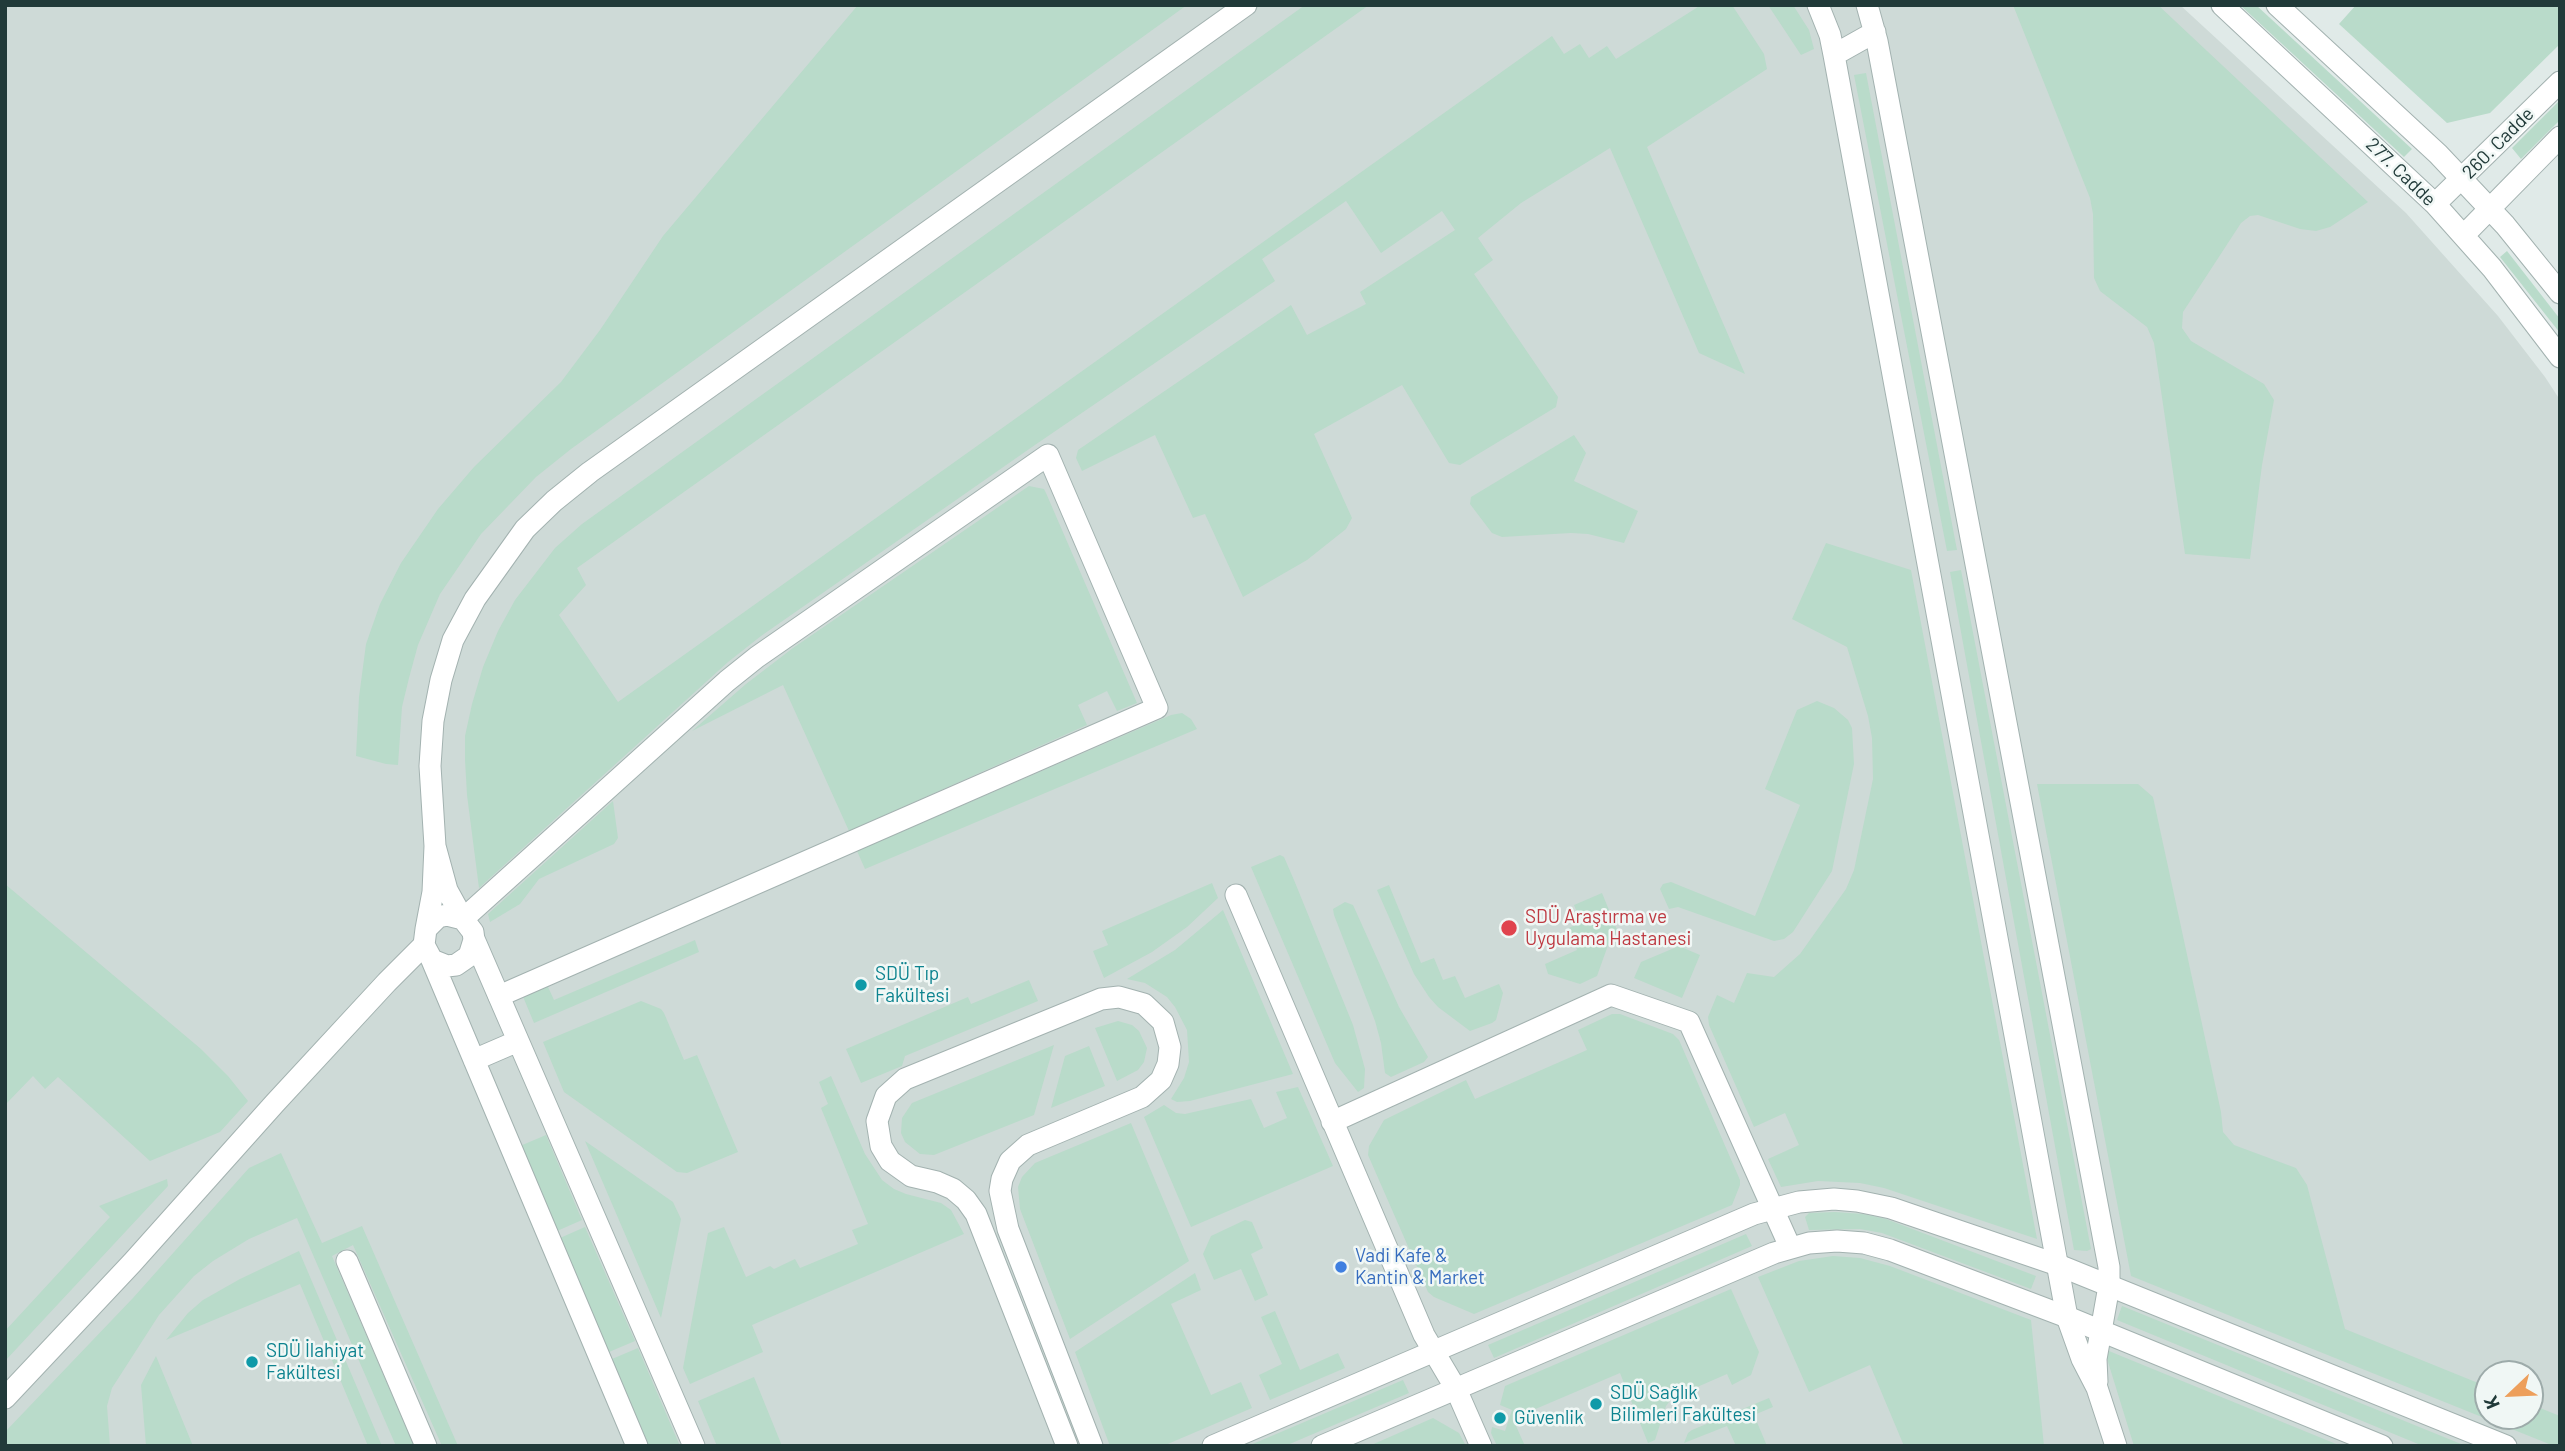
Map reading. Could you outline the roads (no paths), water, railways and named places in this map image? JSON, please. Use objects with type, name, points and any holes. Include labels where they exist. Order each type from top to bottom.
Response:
[{"type":"street","points":[[637,1446],[427,944],[435,846],[430,766],[433,720],[453,640],[475,599],[525,529],[590,472],[1246,5]]},
{"type":"street","points":[[1818,5],[1830,35],[1834,55],[2067,1317],[2073,1337],[2097,1388],[2116,1446]]},
{"type":"street","points":[[1867,5],[1875,32],[2109,1266],[2109,1286],[2096,1359],[2097,1388]]},
{"type":"street","name":"277. Cadde","points":[[2222,5],[2435,204],[2517,299],[2560,357]]},
{"type":"street","name":"277. Cadde","points":[[2277,5],[2462,179],[2490,208],[2560,293]]},
{"type":"street","points":[[1834,55],[1875,32]]},
{"type":"street","name":"260. Cadde","points":[[2435,204],[2560,82]]},
{"type":"street","name":"260. Cadde","points":[[2464,235],[2560,137]]},
{"type":"street","points":[[463,919],[757,657],[1048,455],[1157,708],[499,996]]},
{"type":"street","points":[[427,944],[439,964],[456,965],[469,956],[474,939],[473,932],[447,890],[435,846]]},
{"type":"street","points":[[1236,895],[1332,1122],[1434,1352],[1456,1389],[1481,1446]]},
{"type":"street","points":[[5,1398],[123,1273],[387,982],[427,944],[438,917],[447,915],[463,919]]},
{"type":"street","points":[[474,939],[694,1446]]},
{"type":"street","points":[[1332,1122],[1611,995],[1689,1022],[1790,1247]]},
{"type":"street","points":[[1067,1446],[981,1224],[966,1200],[945,1185],[904,1172],[885,1154],[878,1138],[877,1121],[882,1104],[892,1090],[905,1079],[1101,999],[1127,998],[1151,1009],[1163,1022],[1170,1047],[1168,1064],[1161,1080],[1142,1097],[1028,1145],[1010,1161],[1001,1183],[1004,1216],[1092,1446]]},
{"type":"street","points":[[474,1060],[518,1041]]},
{"type":"street","points":[[966,1200],[983,1195],[1001,1183]]},
{"type":"street","points":[[1213,1446],[1772,1208],[1822,1199],[1891,1208],[2058,1265],[2506,1446]]},
{"type":"street","points":[[1322,1446],[1790,1247],[1827,1241],[1873,1245],[2067,1317],[2382,1446]]},
{"type":"street","points":[[347,1261],[426,1446]]},
{"type":"place","name":"SDÜ Araştırma ve Uygulama Hastanesi","points":[[1509,928]]},
{"type":"place","name":"SDÜ Tıp Fakültesi","points":[[861,985]]},
{"type":"place","name":"Vadi Kafe & Kantin & Market","points":[[1341,1267]]},
{"type":"place","name":"SDÜ İlahiyat Fakültesi","points":[[252,1362]]},
{"type":"place","name":"SDÜ Sağlık Bilimleri Fakültesi","points":[[1596,1404]]},
{"type":"place","name":"Güvenlik","points":[[1500,1418]]}]
